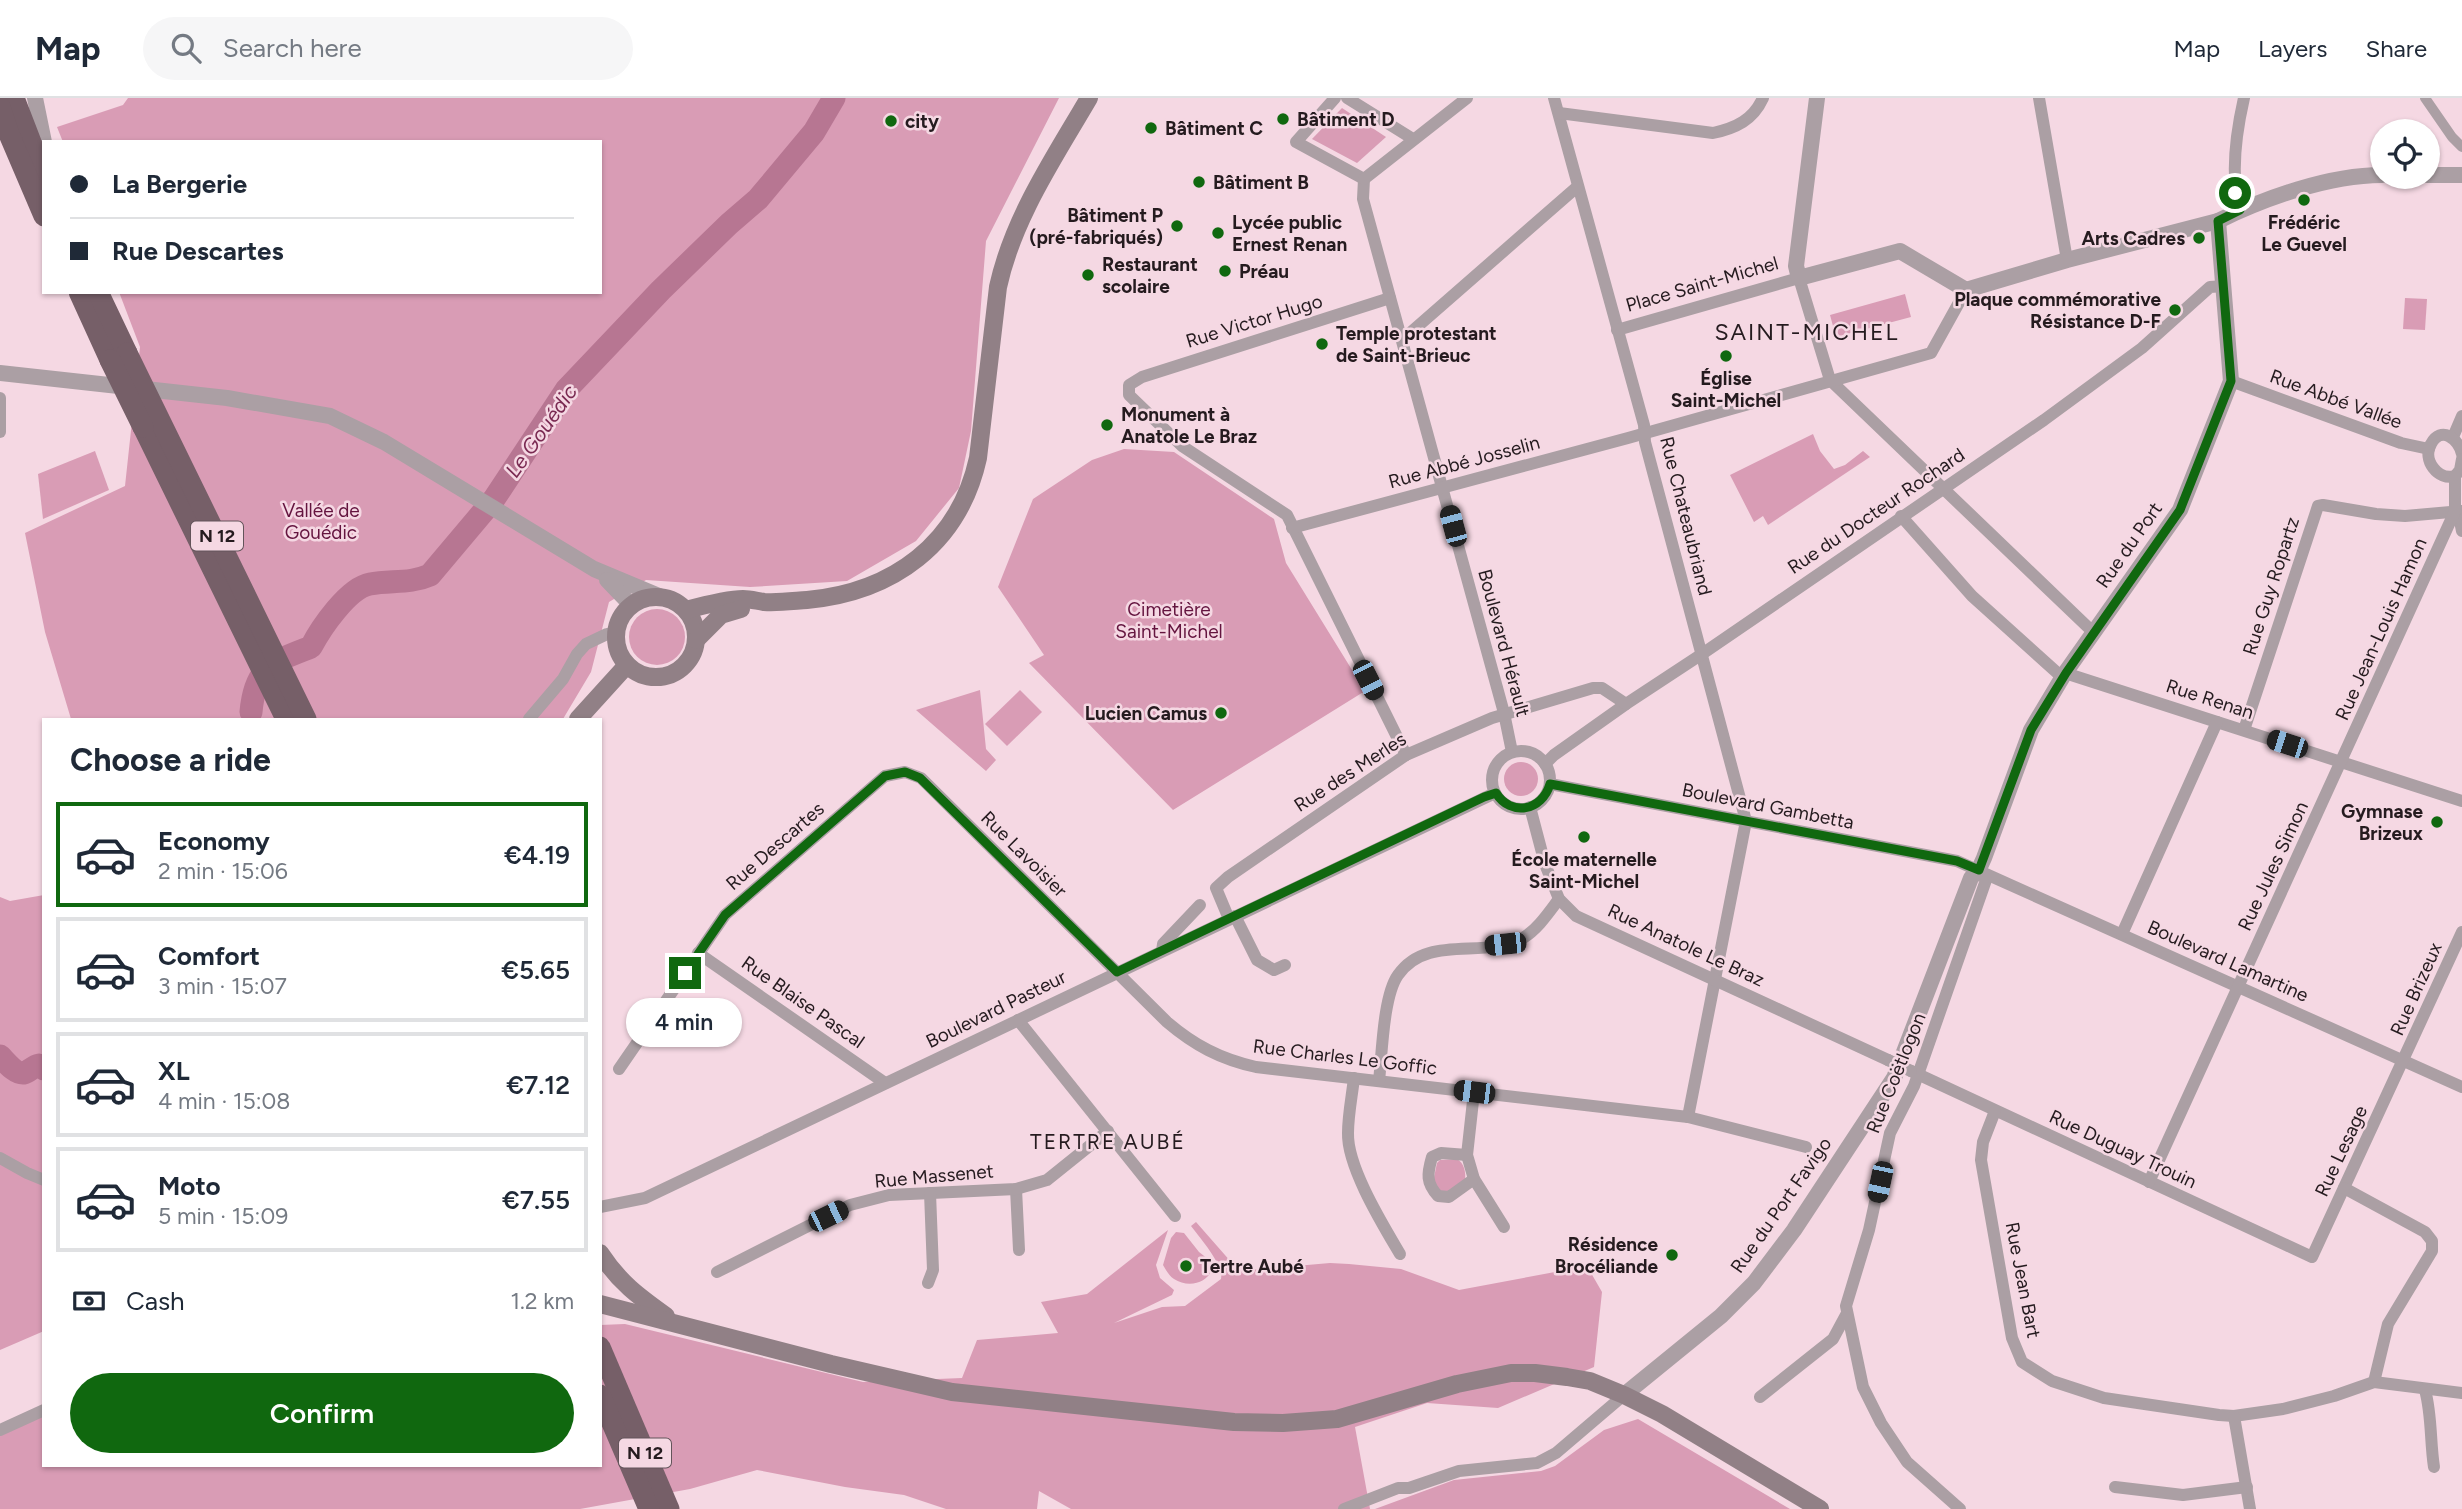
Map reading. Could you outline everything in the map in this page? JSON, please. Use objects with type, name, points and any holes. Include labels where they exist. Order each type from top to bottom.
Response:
[{"type":"highway","points":[[14,98],[42,171]]},
{"type":"highway","points":[[0,107],[40,207]]},
{"type":"highway","points":[[0,142],[40,207]]},
{"type":"highway","name":"N 12","points":[[80,294],[118,356],[305,718]]},
{"type":"highway","name":"N 12","points":[[99,294],[118,356],[182,507],[286,718]]},
{"type":"highway","name":"N 12","points":[[602,1352],[669,1509]]},
{"type":"highway","name":"N 12","points":[[602,1400],[649,1509]]},
{"type":"main road","points":[[686,610],[744,599],[766,602],[826,598],[867,588],[914,562],[949,528],[973,480],[978,458],[1002,267],[1020,220],[1089,98]]},
{"type":"main road","points":[[696,640],[692,620],[686,610],[676,602],[661,597],[641,599],[629,596],[616,632],[620,655],[627,665],[637,672],[661,677],[684,666],[691,656],[696,640],[720,615],[766,602]]},
{"type":"main road","points":[[583,712],[627,665]]},
{"type":"main road","points":[[583,712],[649,676]]},
{"type":"main road","points":[[602,1256],[631,1291],[678,1324]]},
{"type":"main road","points":[[602,1305],[831,1364],[952,1392],[1234,1422],[1283,1423],[1337,1419],[1458,1384],[1511,1373],[1535,1373],[1578,1379],[1624,1395],[1662,1414],[1820,1509]]},
{"type":"main road","points":[[602,1420],[635,1477]]},
{"type":"street","points":[[35,98],[44,140]]},
{"type":"street","points":[[1335,98],[1296,142],[1364,178],[1467,98]]},
{"type":"street","points":[[1347,98],[1413,139]]},
{"type":"street","name":"Rue Chateaubriand","points":[[1554,98],[1645,431],[1645,442],[1746,821]]},
{"type":"street","points":[[1559,113],[1713,133],[1733,129],[1749,119],[1763,98]]},
{"type":"street","points":[[1799,278],[1796,266],[1817,98]]},
{"type":"street","points":[[2039,98],[2067,260]]},
{"type":"street","points":[[2240,210],[2235,193],[2238,130],[2244,98]]},
{"type":"street","points":[[2425,98],[2462,147]]},
{"type":"street","points":[[2440,175],[2462,176]]},
{"type":"street","points":[[1645,431],[1931,352],[1966,290],[2067,260],[2218,221],[2240,210],[2347,177],[2370,176]]},
{"type":"street","name":"Boulevard Hérault","points":[[1364,178],[1363,199],[1513,752]]},
{"type":"street","points":[[1402,340],[1577,187]]},
{"type":"street","name":"Rue du Port","points":[[1979,870],[2031,730],[2064,675],[2180,510],[2231,381],[2218,221]]},
{"type":"street","name":"Place Saint-Michel","points":[[1617,330],[1900,251],[1966,290]]},
{"type":"street","name":"Place Saint-Michel","points":[[1799,278],[1830,380]]},
{"type":"street","name":"Rue du Docteur Rochard","points":[[1545,764],[1626,704],[2044,419],[2142,348],[2210,287],[2224,286]]},
{"type":"street","name":"Rue Victor Hugo","points":[[1292,527],[1287,515],[1182,446],[1130,389],[1154,373],[1390,298]]},
{"type":"street","points":[[0,373],[272,405],[330,416],[384,442],[594,569],[629,596]]},
{"type":"street","points":[[1830,380],[2094,633]]},
{"type":"street","name":"Rue Abbé Vallée","points":[[2231,381],[2402,443],[2429,449]]},
{"type":"street","points":[[0,398],[0,432]]},
{"type":"street","points":[[2453,437],[2462,416]]},
{"type":"street","name":"Rue Abbé Josselin","points":[[1292,527],[1645,431]]},
{"type":"street","points":[[2439,437],[2453,437],[2460,446],[2460,470],[2455,476],[2444,477],[2436,472],[2429,449],[2439,437]]},
{"type":"street","points":[[2455,476],[2462,531]]},
{"type":"street","name":"Rue Guy Ropartz","points":[[2244,730],[2318,506],[2404,516],[2459,511]]},
{"type":"street","name":"Rue Jean-Louis Hamon","points":[[2342,762],[2459,511]]},
{"type":"street","points":[[1901,516],[1972,596],[2017,638],[2064,675]]},
{"type":"street","points":[[1292,527],[1406,755]]},
{"type":"street","points":[[530,718],[563,679],[586,644],[616,632]]},
{"type":"street","name":"Rue Renan","points":[[2064,675],[2462,801]]},
{"type":"street","name":"Rue des Merles","points":[[1232,917],[1216,888],[1228,877],[1406,755],[1504,713],[1593,688],[1602,688],[1626,704]]},
{"type":"street","points":[[2122,934],[2217,722]]},
{"type":"street","points":[[1513,752],[1531,753],[1545,764],[1550,784],[1543,798],[1530,807],[1510,806],[1496,793],[1493,785],[1494,769],[1505,756],[1513,752]]},
{"type":"street","name":"Rue Jules Simon","points":[[2149,1182],[2342,762]]},
{"type":"street","name":"Rue Descartes","points":[[619,1069],[725,915],[885,776],[899,772]]},
{"type":"street","name":"Rue Lavoisier","points":[[899,772],[920,778],[1117,972]]},
{"type":"street","name":"Boulevard Gambetta","points":[[1550,784],[1957,861],[1979,870]]},
{"type":"street","name":"Boulevard Pasteur","points":[[602,1207],[645,1198],[1496,793]]},
{"type":"street","name":"Rue Anatole Le Braz","points":[[1530,807],[1545,864],[1559,899],[1576,916],[1914,1073]]},
{"type":"street","points":[[1688,1117],[1746,821]]},
{"type":"street","name":"Boulevard Lamartine","points":[[1979,870],[2462,1087]]},
{"type":"street","name":"Rue Coëtlogon","points":[[1960,1509],[1907,1462],[1881,1423],[1863,1387],[1846,1306],[1869,1230],[1890,1133],[1986,880],[1979,870]]},
{"type":"street","name":"Rue du Port Favigo","points":[[1343,1509],[1398,1488],[1409,1488],[1459,1471],[1537,1463],[1556,1453],[1721,1316],[1754,1283],[1794,1230],[1895,1078],[1971,878],[1979,870]]},
{"type":"street","points":[[1380,1081],[1388,1006],[1397,976],[1412,961],[1432,951],[1505,944],[1522,939],[1535,929],[1559,899]]},
{"type":"street","points":[[1162,951],[1163,944],[1199,905]]},
{"type":"street","points":[[1232,917],[1257,960],[1274,970],[1285,965]]},
{"type":"street","name":"Rue Brizeux","points":[[2404,1061],[2462,932]]},
{"type":"street","name":"Rue Blaise Pascal","points":[[698,953],[885,1083]]},
{"type":"street","name":"Rue Charles Le Goffic","points":[[1117,972],[1191,1042],[1231,1061],[1256,1067],[1688,1117],[1806,1147]]},
{"type":"street","points":[[1018,1020],[1175,1216]]},
{"type":"street","name":"Rue Lesage","points":[[2312,1257],[2404,1061]]},
{"type":"street","name":"Rue Duguay Trouin","points":[[1914,1073],[2312,1257]]},
{"type":"street","points":[[1354,1078],[1348,1135],[1349,1152],[1369,1198],[1400,1254]]},
{"type":"street","points":[[1474,1092],[1467,1155],[1474,1179],[1504,1227]]},
{"type":"street","name":"Rue Jean Bart","points":[[1995,1111],[1983,1142],[1981,1160],[2012,1338],[2022,1362],[2052,1381],[2104,1398],[2234,1416],[2283,1409],[2374,1382]]},
{"type":"street","name":"Rue Massenet","points":[[717,1272],[850,1205],[889,1195],[1016,1189],[1047,1180],[1108,1130]]},
{"type":"street","points":[[1467,1155],[1441,1153],[1432,1157],[1429,1186],[1438,1196],[1449,1197],[1474,1179]]},
{"type":"street","points":[[0,1158],[42,1179]]},
{"type":"street","points":[[2344,1188],[2425,1232],[2432,1241],[2432,1251],[2388,1324],[2374,1382],[2462,1393]]},
{"type":"street","points":[[1016,1189],[1019,1250]]},
{"type":"street","points":[[928,1283],[933,1270],[930,1193]]},
{"type":"street","points":[[1760,1397],[1833,1339],[1847,1313]]},
{"type":"street","points":[[2425,1390],[2429,1404],[2434,1467]]},
{"type":"street","points":[[0,1430],[42,1410]]},
{"type":"street","points":[[2234,1416],[2250,1509]]},
{"type":"street","points":[[2115,1487],[2183,1495],[2246,1488]]},
{"type":"green space","name":"Vallée de Gouédic","points":[[128,98],[1059,98],[986,241],[971,431],[959,488],[916,541],[847,581],[750,587],[646,580],[609,602],[591,672],[564,718],[71,718],[45,632],[25,533],[125,486],[140,347],[120,294],[602,294],[602,140],[62,140],[57,127],[123,105]]},
{"type":"green space","points":[[1342,108],[1386,137],[1357,163],[1312,139]]},
{"type":"green space","points":[[1905,294],[1911,317],[1836,337],[1830,315]]},
{"type":"green space","points":[[2405,298],[2427,299],[2425,330],[2403,329]]},
{"type":"green space","points":[[1813,434],[1820,451],[1834,469],[1845,465],[1863,451],[1870,457],[1768,525],[1763,516],[1754,522],[1730,475]]},
{"type":"green space","name":"Cimetière Saint-Michel","points":[[1124,449],[1174,452],[1274,519],[1286,563],[1365,691],[1173,810],[1029,663],[1044,655],[998,587],[1033,499],[1092,460]]},
{"type":"green space","points":[[95,451],[109,490],[43,519],[38,474]]},
{"type":"green space","points":[[651,609],[663,609],[677,617],[685,631],[683,648],[677,657],[663,665],[651,665],[634,653],[629,643],[629,631],[641,614]]},
{"type":"green space","points":[[980,690],[986,749],[996,760],[986,771],[916,710]]},
{"type":"green space","points":[[1020,690],[1042,712],[1007,746],[985,724]]},
{"type":"green space","points":[[1521,762],[1533,767],[1538,779],[1533,791],[1521,796],[1509,791],[1504,779],[1509,767]]},
{"type":"green space","points":[[42,895],[42,1332],[0,1350],[0,897],[10,901]]},
{"type":"green space","points":[[1457,1159],[1464,1168],[1465,1180],[1447,1192],[1439,1191],[1433,1182],[1437,1163],[1440,1160]]},
{"type":"green space","points":[[1196,1222],[1239,1271],[1330,1263],[1349,1264],[1401,1269],[1459,1290],[1587,1266],[1602,1292],[1594,1367],[1498,1408],[1427,1403],[1355,1427],[1370,1509],[1071,1509],[1039,1491],[1037,1509],[946,1509],[904,1495],[757,1470],[690,1489],[580,1509],[0,1509],[0,1436],[42,1416],[42,1467],[602,1467],[602,1325],[625,1324],[863,1382],[962,1378],[977,1340],[1058,1333],[1041,1302],[1087,1294],[1168,1230],[1156,1265],[1160,1278],[1174,1290],[1172,1295],[1114,1323],[1162,1307],[1185,1306],[1221,1279],[1219,1266],[1191,1226]]},
{"type":"green space","points":[[1176,1232],[1184,1233],[1199,1252],[1213,1263],[1209,1275],[1199,1282],[1180,1282],[1172,1278],[1163,1265],[1171,1238]]},
{"type":"green space","points":[[1638,1419],[1790,1509],[1375,1509],[1454,1480],[1541,1471],[1555,1466],[1604,1430]]},
{"type":"waterway","name":"Le Gouédic","points":[[251,712],[253,697],[262,675],[276,662],[311,647],[328,620],[353,593],[370,584],[408,581],[430,575],[494,499],[566,390],[661,290],[758,199],[814,132],[834,98]]},
{"type":"waterway","name":"Le Gouédic","points":[[0,1056],[17,1072],[26,1072],[39,1065],[42,1067]]},
{"type":"place","name":"Bâtiment D","points":[[1283,119]]},
{"type":"place","name":"city","points":[[891,121]]},
{"type":"place","name":"Bâtiment C","points":[[1151,128]]},
{"type":"place","name":"Bâtiment B","points":[[1199,182]]},
{"type":"place","name":"Frédéric Le Guevel","points":[[2304,200]]},
{"type":"place","name":"Bâtiment P (pré-fabriqués)","points":[[1177,226]]},
{"type":"place","name":"Lycée public Ernest Renan","points":[[1218,233]]},
{"type":"place","name":"Arts Cadres","points":[[2199,238]]},
{"type":"place","name":"Préau","points":[[1225,271]]},
{"type":"place","name":"Restaurant scolaire","points":[[1088,275]]},
{"type":"place","name":"Plaque commémorative Résistance D-F","points":[[2175,310]]},
{"type":"place","name":"Temple protestant de Saint-Brieuc","points":[[1322,344]]},
{"type":"place","name":"Église Saint-Michel","points":[[1726,356]]},
{"type":"place","name":"Monument à Anatole Le Braz","points":[[1107,425]]},
{"type":"place","name":"Lucien Camus","points":[[1221,713]]},
{"type":"place","name":"Gymnase Brizeux","points":[[2437,822]]},
{"type":"place","name":"École maternelle Saint-Michel","points":[[1584,837]]},
{"type":"place","name":"Résidence Brocéliande","points":[[1672,1255]]},
{"type":"place","name":"Tertre Aubé","points":[[1186,1266]]},
{"type":"district","name":"SAINT-MICHEL","points":[[1807,332]]},
{"type":"district","name":"TERTRE AUBÉ","points":[[1108,1141]]},
{"type":"route","points":[[685,973],[725,915],[885,776],[899,772],[920,778],[1117,972],[1484,797],[1496,793],[1499,799],[1510,806],[1530,807],[1543,798],[1550,784],[1957,861],[1979,870],[2031,730],[2066,673],[2180,510],[2231,381],[2218,221],[2240,210],[2235,193]]}]
